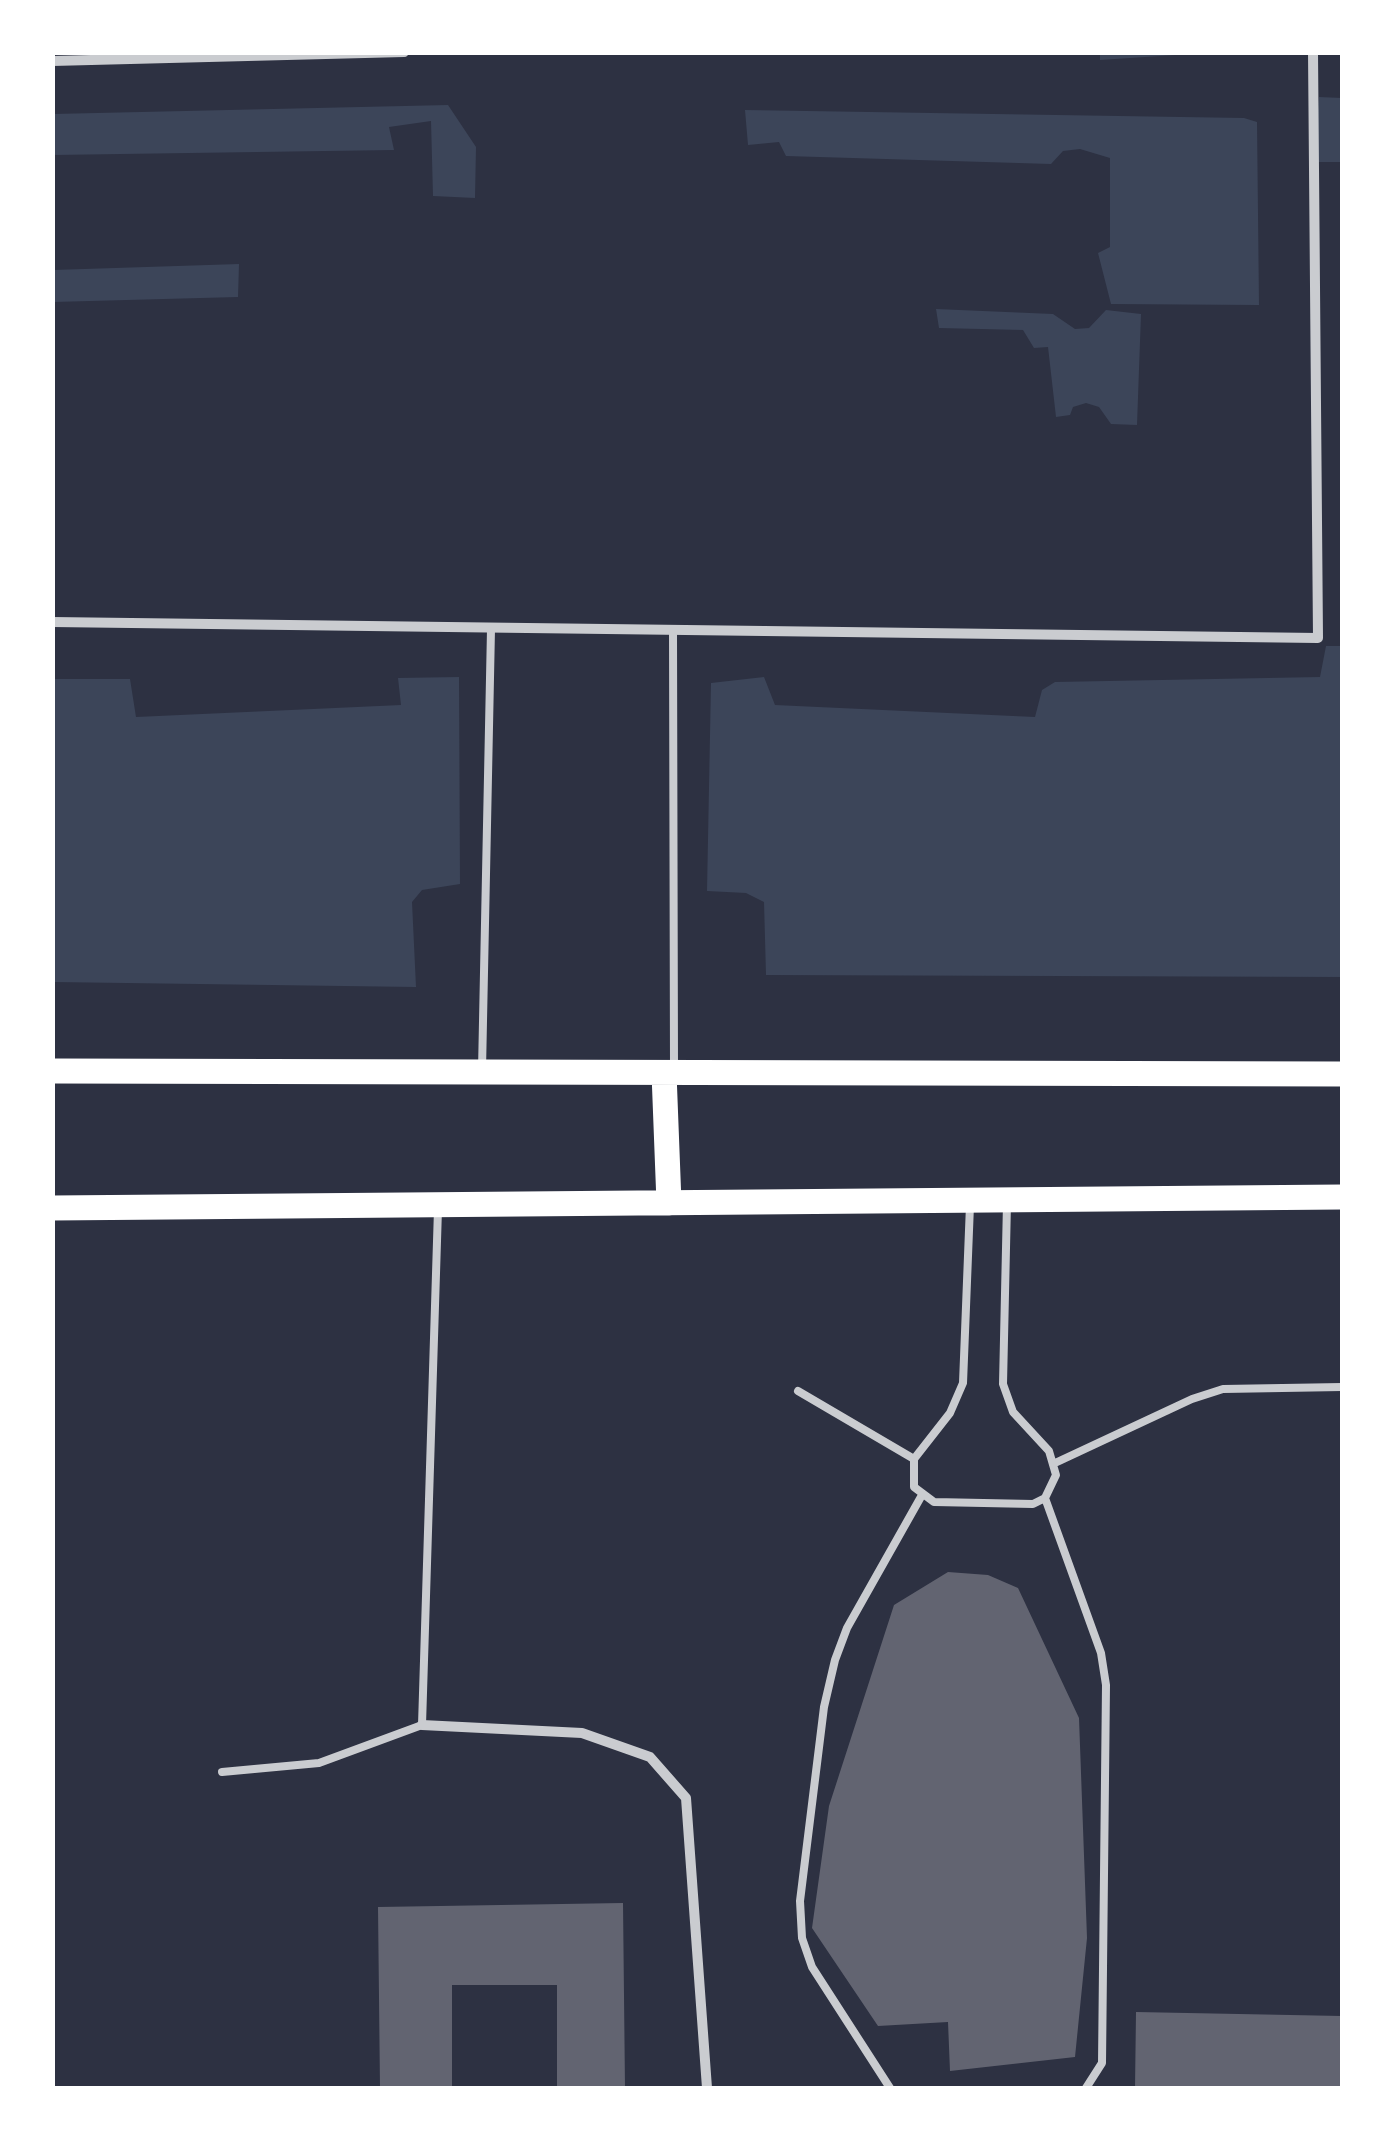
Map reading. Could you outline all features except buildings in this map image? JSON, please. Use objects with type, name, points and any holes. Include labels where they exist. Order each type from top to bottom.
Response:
[{"type":"main road","points":[[52,1071],[1342,1074]]},
{"type":"main road","points":[[669,1073],[669,1203]]},
{"type":"main road","points":[[52,1208],[1342,1197]]},
{"type":"street","points":[[52,61],[404,52]]},
{"type":"street","points":[[52,622],[1318,638],[1313,52]]},
{"type":"street","points":[[422,1725],[582,1733],[650,1758],[686,1798],[707,2088]]},
{"type":"lane","points":[[482,1072],[491,629]]},
{"type":"lane","points":[[669,1073],[673,632]]},
{"type":"lane","points":[[970,1200],[964,1383],[950,1412],[914,1459],[914,1486],[934,1502],[1034,1504],[1053,1488],[1055,1463],[1013,1412],[1003,1384],[1008,1200]]},
{"type":"lane","points":[[222,1772],[319,1763],[422,1725],[438,1205]]},
{"type":"lane","points":[[1055,1463],[1192,1398],[1223,1390],[1342,1387]]},
{"type":"lane","points":[[798,1391],[914,1459]]},
{"type":"lane","points":[[890,2088],[812,1968],[802,1938],[800,1902],[824,1707],[835,1660],[847,1628],[922,1495]]},
{"type":"lane","points":[[1045,1498],[1101,1653],[1106,1684],[1102,2063],[1086,2088]]},
{"type":"shaded area","points":[[1100,52],[1205,53],[1100,60]]},
{"type":"shaded area","points":[[1319,97],[1342,98],[1342,162],[1314,162]]},
{"type":"shaded area","points":[[448,105],[476,147],[475,198],[433,196],[431,121],[389,127],[394,150],[53,155],[53,114]]},
{"type":"shaded area","points":[[745,110],[1244,118],[1257,122],[1259,305],[1111,304],[1098,253],[1110,247],[1110,158],[1080,149],[1063,151],[1051,164],[786,156],[779,142],[748,145]]},
{"type":"shaded area","points":[[239,264],[238,297],[53,302],[53,270]]},
{"type":"shaded area","points":[[936,309],[1053,314],[1075,329],[1089,328],[1106,310],[1141,314],[1137,425],[1111,424],[1099,407],[1086,403],[1073,407],[1070,415],[1056,417],[1048,347],[1034,348],[1023,330],[939,328]]},
{"type":"shaded area","points":[[1326,646],[1342,646],[1342,977],[766,975],[764,902],[746,893],[707,891],[711,683],[764,677],[775,705],[1035,717],[1042,690],[1055,682],[1320,677]]},
{"type":"shaded area","points":[[459,677],[460,884],[422,890],[412,902],[416,987],[53,982],[53,679],[130,679],[136,717],[401,705],[398,678]]}]
